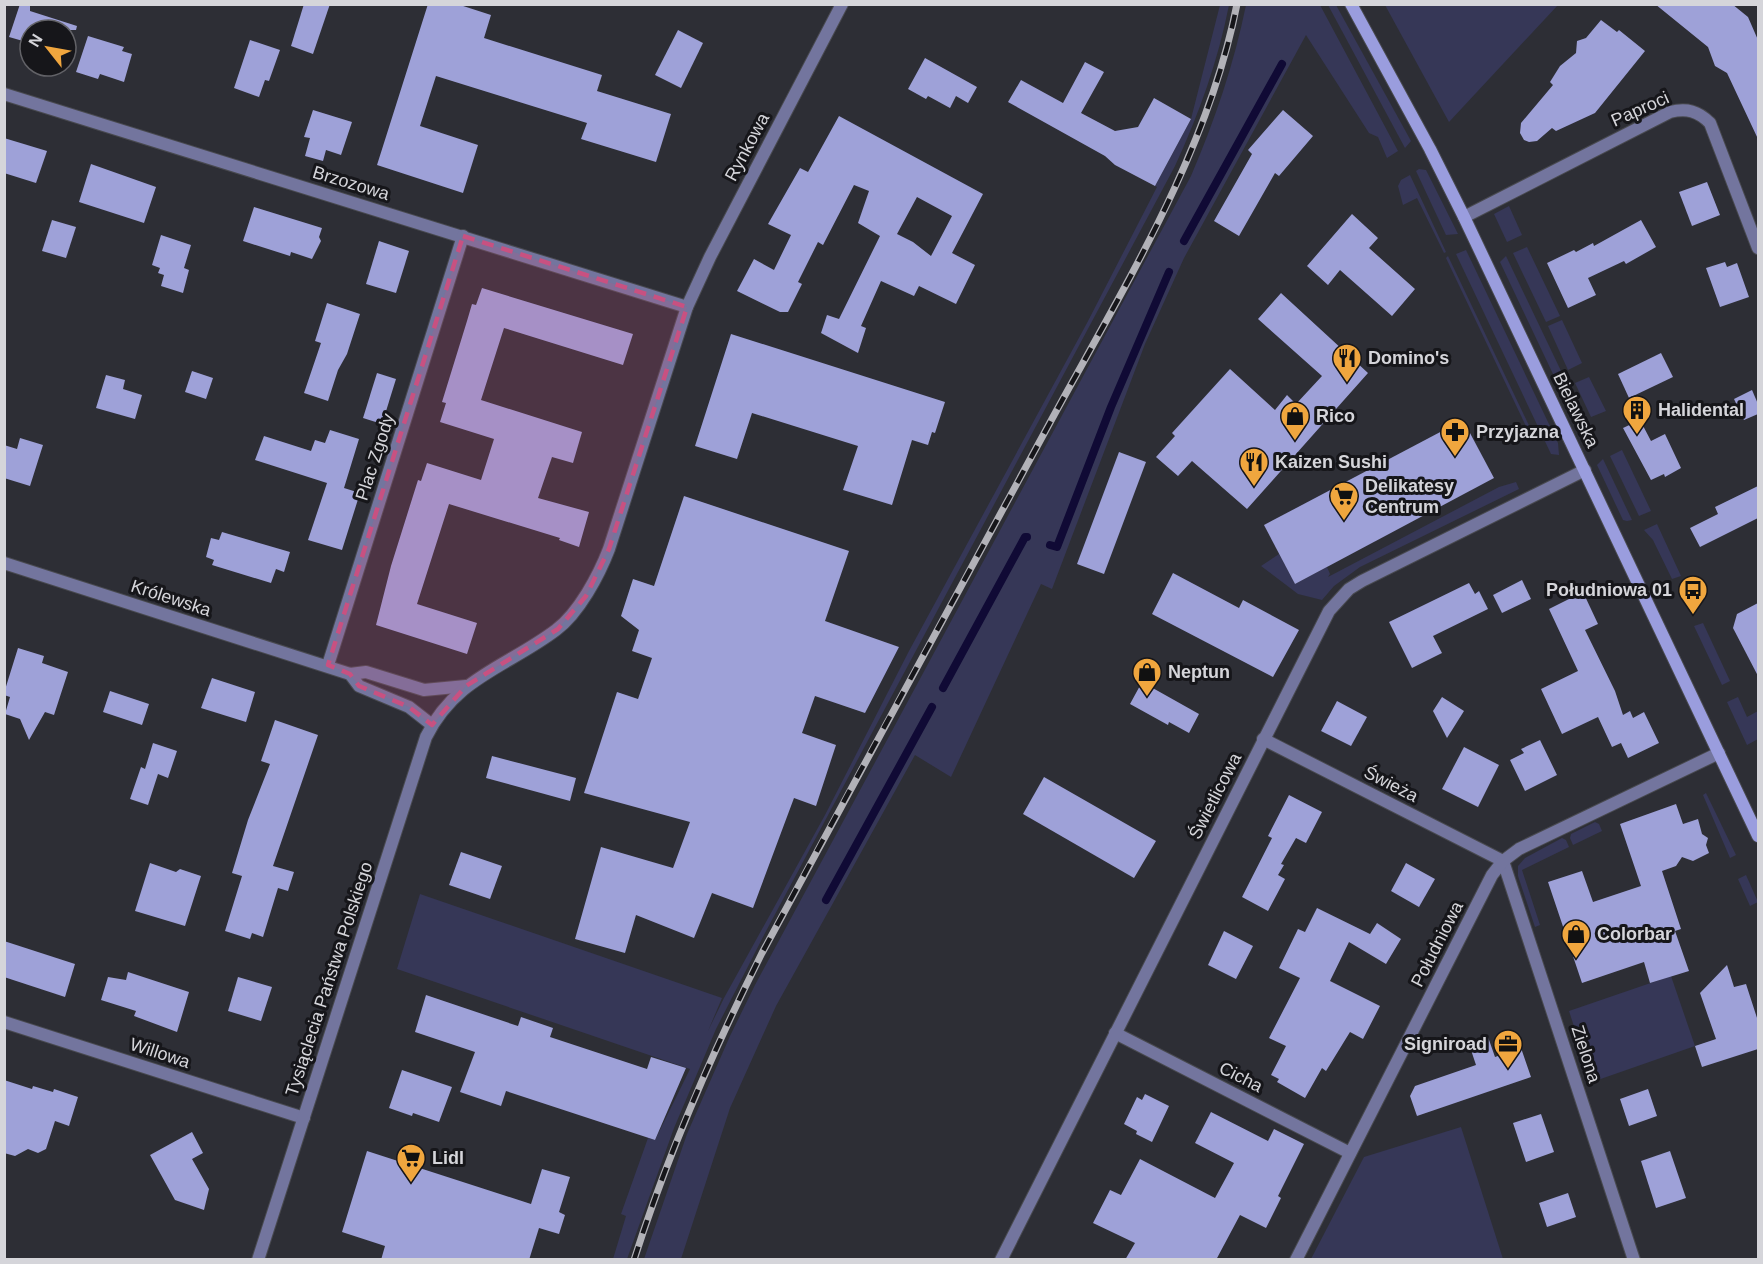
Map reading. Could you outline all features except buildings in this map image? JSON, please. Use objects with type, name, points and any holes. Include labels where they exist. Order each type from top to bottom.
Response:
[{"type":"street","name":"Rynkowa","points":[[687,307],[710,257],[842,4]]},
{"type":"street","name":"Bielawska","points":[[1351,4],[1430,149],[1464,217],[1758,836]]},
{"type":"street","name":"Brzozowa","points":[[4,94],[687,307]]},
{"type":"street","name":"Paproci","points":[[1464,217],[1670,112],[1692,111],[1702,115],[1710,123],[1758,248]]},
{"type":"street","name":"Plac Zgody","points":[[328,665],[463,236]]},
{"type":"street","points":[[328,665],[350,674],[366,672],[424,690],[466,686],[558,629],[586,596],[600,573],[687,307]]},
{"type":"street","name":"Świetlicowa","points":[[1001,1260],[1324,619],[1337,600],[1348,589],[1362,581],[1585,470]]},
{"type":"street","name":"Królewska","points":[[4,563],[328,665]]},
{"type":"street","points":[[350,674],[359,686],[409,707],[432,725]]},
{"type":"street","name":"Tysiąclecia Państwa Polskiego","points":[[258,1260],[417,760],[432,725],[451,700],[466,686]]},
{"type":"street","name":"Świeża","points":[[1263,739],[1503,861]]},
{"type":"street","name":"Południowa","points":[[1296,1260],[1492,875],[1503,861],[1519,849],[1719,753]]},
{"type":"street","name":"Zielona","points":[[1503,861],[1634,1260]]},
{"type":"street","name":"Willowa","points":[[4,1022],[304,1118]]},
{"type":"street","name":"Cicha","points":[[1115,1034],[1350,1153]]},
{"type":"highlighted area","points":[[463,236],[687,307],[609,549],[586,596],[558,629],[466,686],[432,725],[409,707],[359,686],[350,674],[328,665]]},
{"type":"shaded area","points":[[1220,5],[1229,5],[1219,46],[1200,107],[1175,166],[765,933],[716,1029],[674,1128],[627,1259],[613,1259],[626,1216],[621,1214],[648,1138],[655,1140],[690,1069],[397,969],[420,894],[722,998],[708,1031],[825,815],[909,651],[1087,323],[1191,119]]},
{"type":"shaded area","points":[[1246,5],[1320,5],[1398,151],[1387,158],[1378,137],[1369,133],[1306,35],[1184,258],[1145,344],[1052,589],[1041,584],[951,777],[915,755],[776,1006],[730,1108],[681,1259],[644,1259],[687,1134],[755,985],[1191,176],[1223,92]]},
{"type":"shaded area","points":[[1328,5],[1336,5],[1411,141],[1405,148]]},
{"type":"shaded area","points":[[1385,5],[1558,5],[1449,122]]},
{"type":"shaded area","points":[[1426,170],[1458,234],[1446,235],[1416,171]]},
{"type":"shaded area","points":[[1410,175],[1446,252],[1444,253],[1417,198],[1403,205],[1398,186],[1401,180]]},
{"type":"shaded area","points":[[1509,206],[1522,235],[1507,242],[1494,214]]},
{"type":"shaded area","points":[[1527,247],[1560,316],[1546,322],[1513,253]]},
{"type":"shaded area","points":[[1466,250],[1558,443],[1559,455],[1551,454],[1456,254]]},
{"type":"shaded area","points":[[1448,256],[1535,438],[1533,441],[1446,258]]},
{"type":"shaded area","points":[[1506,256],[1562,373],[1553,374],[1500,262]]},
{"type":"shaded area","points":[[1562,320],[1582,363],[1568,370],[1548,326]]},
{"type":"shaded area","points":[[1589,377],[1606,411],[1591,417],[1575,383]]},
{"type":"shaded area","points":[[1566,383],[1584,420],[1580,423],[1576,421],[1560,388]]},
{"type":"shaded area","points":[[1622,450],[1651,511],[1639,516],[1610,456]]},
{"type":"shaded area","points":[[1603,459],[1632,520],[1623,520],[1597,465]]},
{"type":"shaded area","points":[[1516,482],[1519,489],[1360,567],[1334,586],[1322,600],[1298,594],[1261,566],[1279,554],[1295,584],[1327,567],[1330,574],[1328,577],[1499,487]]},
{"type":"shaded area","points":[[1657,524],[1681,576],[1672,579],[1653,540],[1644,530]]},
{"type":"shaded area","points":[[1703,623],[1730,681],[1722,685],[1694,626]]},
{"type":"shaded area","points":[[1738,697],[1747,717],[1758,711],[1758,739],[1747,745],[1727,702]]},
{"type":"shaded area","points":[[1706,793],[1736,855],[1730,858],[1703,795]]},
{"type":"shaded area","points":[[1595,822],[1599,824],[1602,831],[1573,845],[1571,834]]},
{"type":"shaded area","points":[[1562,838],[1566,840],[1569,847],[1522,870],[1540,925],[1535,927],[1518,876],[1518,866],[1525,858]]},
{"type":"shaded area","points":[[1746,875],[1758,902],[1750,906],[1738,879]]},
{"type":"shaded area","points":[[1671,976],[1695,1046],[1592,1082],[1569,1011]]},
{"type":"shaded area","points":[[1461,1127],[1503,1259],[1311,1259],[1364,1157]]},
{"type":"waterway","points":[[1184,241],[1282,64]]},
{"type":"waterway","points":[[1050,545],[1057,547],[1111,407],[1169,272]]},
{"type":"waterway","points":[[943,688],[1027,537]]},
{"type":"waterway","points":[[826,900],[932,707]]},
{"type":"railway","points":[[634,1260],[661,1181],[692,1104],[762,953],[1161,217],[1206,113],[1224,59],[1237,4]]},
{"type":"place","name":"Domino's","points":[[1347,384]]},
{"type":"place","name":"Halidental","points":[[1637,436]]},
{"type":"place","name":"Rico","points":[[1295,442]]},
{"type":"place","name":"Przyjazna","points":[[1455,458]]},
{"type":"place","name":"Kaizen Sushi","points":[[1254,488]]},
{"type":"place","name":"Delikatesy Centrum","points":[[1344,522]]},
{"type":"place","name":"Południowa 01","points":[[1693,616]]},
{"type":"place","name":"Neptun","points":[[1147,698]]},
{"type":"place","name":"Colorbar","points":[[1576,960]]},
{"type":"place","name":"Signiroad","points":[[1508,1070]]},
{"type":"place","name":"Lidl","points":[[411,1184]]}]
